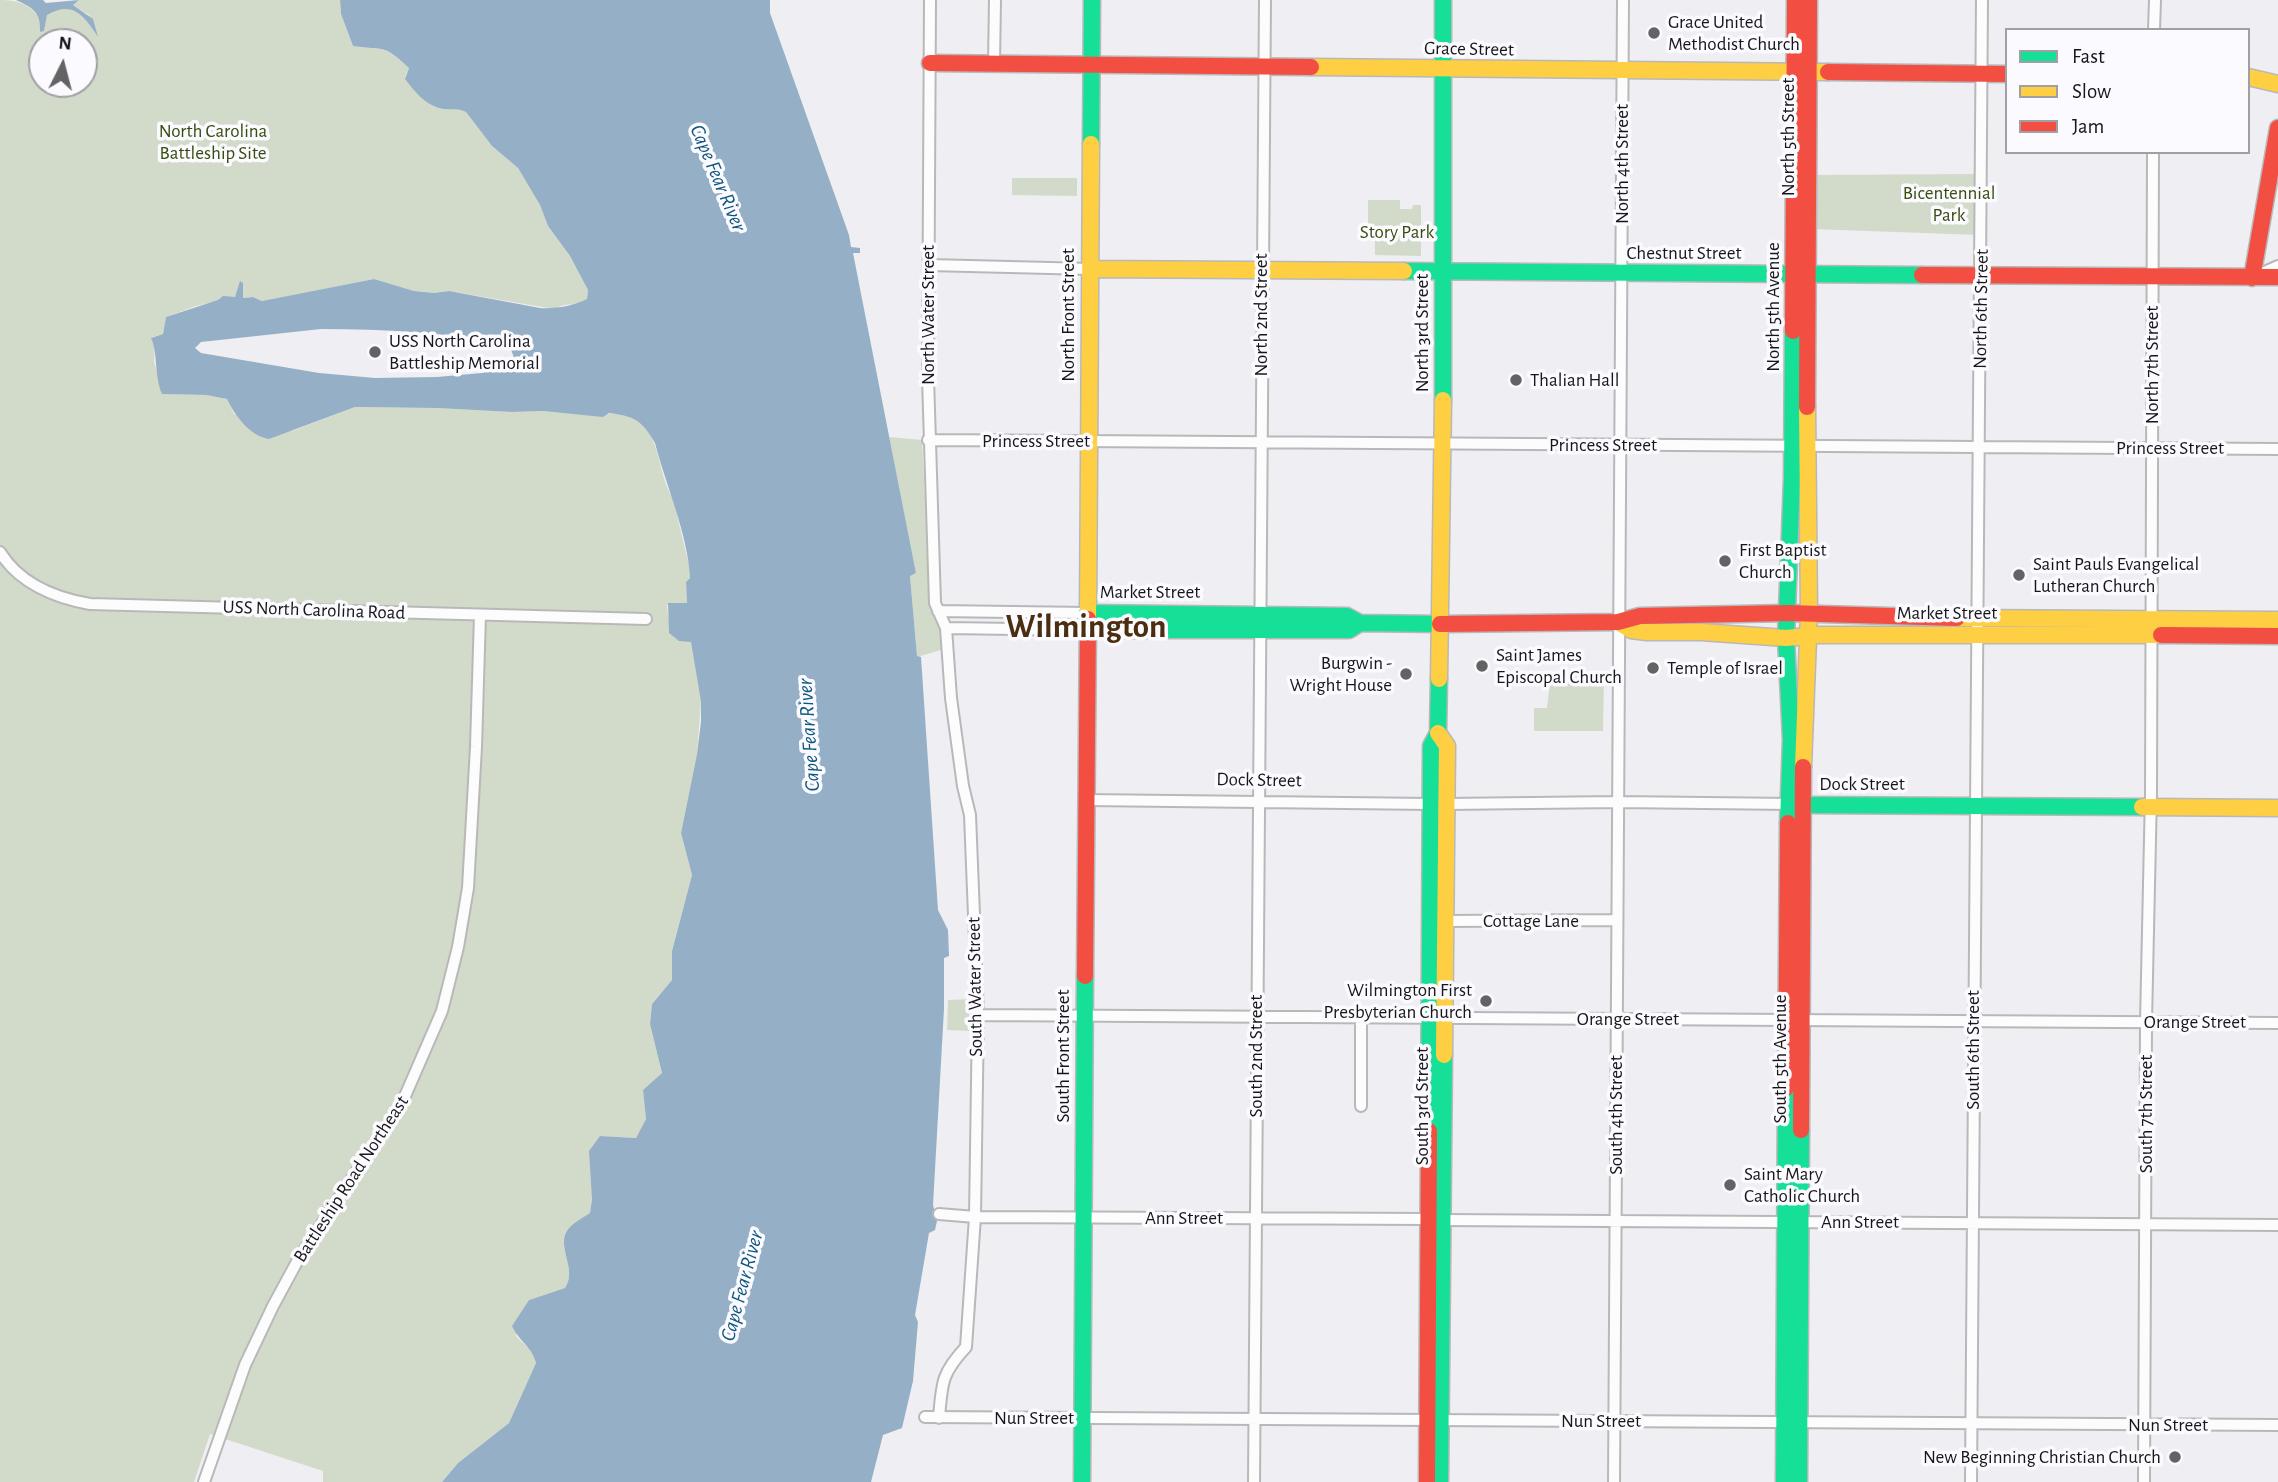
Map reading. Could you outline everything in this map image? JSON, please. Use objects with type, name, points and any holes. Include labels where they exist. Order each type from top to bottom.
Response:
[{"type":"street","name":"North Water Street","points":[[930,0],[928,440],[935,603],[946,628]]},
{"type":"street","points":[[994,64],[995,0]]},
{"type":"street","name":"North Front Street","points":[[1087,630],[1092,0]]},
{"type":"street","name":"North 2nd Street","points":[[1259,622],[1265,0]]},
{"type":"street","name":"North 3rd Street","points":[[1440,624],[1444,271],[1443,0]]},
{"type":"street","name":"North 4th Street","points":[[1618,622],[1623,0]]},
{"type":"street","points":[[1795,0],[1802,71]]},
{"type":"street","name":"North 5th Street","points":[[1801,275],[1802,71],[1809,0]]},
{"type":"street","name":"North 6th Street","points":[[1976,626],[1982,276],[1982,0]]},
{"type":"street","points":[[2154,28],[2155,0]]},
{"type":"street","name":"Grace Street","points":[[930,63],[2005,74]]},
{"type":"street","points":[[2250,77],[2278,84]]},
{"type":"street","points":[[2252,278],[2278,128]]},
{"type":"street","name":"North 7th Street","points":[[2150,628],[2152,154]]},
{"type":"street","points":[[929,265],[1090,269]]},
{"type":"street","points":[[2252,278],[2278,266]]},
{"type":"street","name":"Chestnut Street","points":[[1090,269],[2278,277]]},
{"type":"street","name":"North 5th Avenue","points":[[1801,275],[1800,446],[1808,636]]},
{"type":"street","name":"Princess Street","points":[[928,440],[2278,449]]},
{"type":"street","name":"North 5th Avenue","points":[[1786,638],[1800,446]]},
{"type":"street","name":"USS North Carolina Road","points":[[0,552],[14,569],[34,584],[65,598],[90,604],[646,619]]},
{"type":"street","name":"Market Street","points":[[938,611],[1087,613],[1259,622],[1349,630],[1360,623],[1618,622],[1640,616],[1788,613],[1976,626],[2150,628],[2278,636]]},
{"type":"street","name":"Battleship Road Northeast","points":[[204,1482],[245,1365],[273,1306],[299,1258],[402,1103],[444,1003],[458,947],[468,888],[480,615]]},
{"type":"street","name":"Market Street","points":[[2150,628],[2278,620]]},
{"type":"street","name":"Market Street","points":[[946,628],[1087,630],[1259,622]]},
{"type":"street","name":"South 2nd Street","points":[[1254,1482],[1259,622]]},
{"type":"street","name":"Market Street","points":[[1618,622],[1630,630],[1647,632],[1701,632],[1786,638],[1976,626]]},
{"type":"street","name":"South 4th Street","points":[[1614,1482],[1618,622]]},
{"type":"street","name":"South 3rd Street","points":[[1437,1018],[1445,922],[1439,804],[1431,746],[1438,733],[1440,624]]},
{"type":"street","name":"South 6th Street","points":[[1971,1482],[1976,626]]},
{"type":"street","name":"South Water Street","points":[[939,1418],[942,1380],[951,1363],[965,1347],[975,1217],[978,1015],[970,815],[962,786],[946,628]]},
{"type":"street","name":"South 7th Street","points":[[2144,1482],[2150,628]]},
{"type":"street","name":"South Front Street","points":[[1082,1482],[1087,630]]},
{"type":"street","name":"South 5th Avenue","points":[[1795,804],[1808,636]]},
{"type":"street","name":"South 5th Avenue","points":[[1786,638],[1795,804],[1792,1422],[1799,1482]]},
{"type":"street","name":"Dock Street","points":[[1086,800],[2278,808]]},
{"type":"street","name":"South 3rd Street","points":[[1439,804],[1434,1420],[1440,1482]]},
{"type":"street","name":"Cottage Lane","points":[[1445,922],[1616,920]]},
{"type":"street","name":"Orange Street","points":[[978,1015],[2278,1023]]},
{"type":"street","points":[[1361,1017],[1361,1106]]},
{"type":"street","name":"Ann Street","points":[[939,1214],[975,1217],[2278,1225]]},
{"type":"street","name":"Nun Street","points":[[925,1417],[2278,1426]]},
{"type":"street","name":"South 3rd Street","points":[[1427,1482],[1434,1420]]},
{"type":"street","name":"South 5th Avenue","points":[[1784,1482],[1792,1422]]},
{"type":"green space","name":"North Carolina Battleship Site","points":[[0,0],[18,2],[32,10],[41,20],[40,28],[28,28],[28,98],[98,98],[98,28],[94,28],[89,15],[73,5],[79,0],[340,0],[341,14],[353,46],[388,51],[394,55],[409,68],[405,77],[447,109],[466,112],[492,146],[518,168],[540,205],[548,226],[570,256],[588,290],[587,300],[554,309],[449,291],[414,291],[374,279],[263,301],[253,297],[243,298],[243,283],[235,297],[196,306],[166,317],[163,334],[152,337],[155,344],[154,362],[165,394],[206,395],[227,399],[234,414],[292,431],[355,407],[624,415],[637,420],[652,438],[673,498],[689,566],[690,578],[686,582],[687,603],[667,605],[668,616],[691,641],[701,702],[697,754],[681,833],[692,875],[672,951],[672,980],[652,1004],[650,1024],[662,1073],[643,1090],[646,1119],[636,1138],[600,1136],[590,1213],[571,1226],[564,1240],[569,1272],[565,1288],[529,1300],[516,1336],[534,1354],[536,1363],[509,1423],[458,1463],[442,1482],[323,1482],[323,1471],[210,1434],[194,1482],[0,1482]]},
{"type":"green space","points":[[70,9],[92,28],[45,28],[47,14],[56,10]]},
{"type":"green space","name":"Bicentennial Park","points":[[1980,174],[1980,235],[1811,229],[1811,175]]},
{"type":"green space","points":[[1012,178],[1077,178],[1077,196],[1012,195]]},
{"type":"green space","name":"Story Park","points":[[1368,200],[1400,200],[1400,209],[1412,209],[1413,205],[1421,205],[1421,256],[1375,255],[1375,226],[1368,226]]},
{"type":"green space","points":[[889,437],[922,440],[931,605],[942,630],[941,650],[917,657],[910,575],[916,573]]},
{"type":"green space","points":[[1559,675],[1604,675],[1603,731],[1534,731],[1534,708],[1547,708],[1550,683]]},
{"type":"green space","points":[[972,999],[971,1031],[947,1030],[948,1000]]},
{"type":"water","points":[[16,0],[43,0],[46,3],[79,0],[73,5],[93,19],[96,28],[92,28],[77,12],[64,9],[47,15],[45,28],[40,28],[37,15]]},
{"type":"water","name":"Cape Fear River","points":[[340,0],[770,0],[770,13],[851,247],[860,248],[860,253],[853,253],[916,573],[910,576],[917,656],[921,657],[938,910],[948,930],[949,956],[944,958],[944,1009],[933,1205],[937,1221],[935,1230],[929,1233],[915,1315],[918,1322],[913,1381],[902,1428],[883,1435],[871,1482],[442,1482],[458,1463],[509,1423],[536,1363],[512,1326],[529,1300],[565,1288],[569,1272],[564,1248],[566,1233],[573,1224],[590,1213],[592,1199],[589,1151],[600,1136],[636,1138],[646,1119],[643,1090],[662,1073],[650,1024],[652,1004],[672,980],[672,951],[692,875],[681,833],[697,754],[701,702],[691,642],[679,641],[669,633],[668,603],[687,603],[686,582],[690,578],[685,544],[655,443],[636,420],[609,413],[603,417],[543,411],[355,407],[269,439],[256,434],[244,424],[227,399],[206,395],[162,394],[151,338],[163,334],[166,317],[223,296],[235,297],[240,281],[243,283],[243,298],[253,297],[262,301],[374,279],[414,291],[449,291],[540,308],[576,304],[587,299],[588,290],[570,256],[548,226],[540,205],[518,168],[492,146],[466,112],[444,109],[422,98],[405,79],[409,68],[394,55],[388,51],[353,46],[341,14]],"holes":[[[321,329],[416,332],[463,337],[510,346],[514,358],[509,367],[482,373],[375,378],[319,373],[201,353],[195,348],[201,342]]]},
{"type":"traffic: fast","points":[[1091,144],[1092,0]]},
{"type":"traffic: fast","points":[[1443,0],[1443,400]]},
{"type":"traffic: fast","points":[[1404,271],[1922,275]]},
{"type":"traffic: fast","points":[[1788,823],[1791,739],[1786,638],[1792,479],[1793,331]]},
{"type":"traffic: fast","points":[[1087,613],[1347,616],[1360,623],[1440,624]]},
{"type":"traffic: fast","points":[[1087,630],[1349,630],[1360,623]]},
{"type":"traffic: fast","points":[[1429,1131],[1431,746],[1438,733],[1439,679]]},
{"type":"traffic: fast","points":[[1802,805],[2142,807]]},
{"type":"traffic: fast","points":[[1082,1482],[1085,976]]},
{"type":"traffic: fast","points":[[1440,1482],[1444,1055]]},
{"type":"traffic: fast","points":[[1784,1482],[1786,1088]]},
{"type":"traffic: fast","points":[[1799,1482],[1801,1130]]},
{"type":"traffic: slow","points":[[1311,67],[1828,72]]},
{"type":"traffic: slow","points":[[2250,77],[2278,84]]},
{"type":"traffic: slow","points":[[1088,619],[1091,144]]},
{"type":"traffic: slow","points":[[1090,269],[1404,271]]},
{"type":"traffic: slow","points":[[1439,679],[1443,400]]},
{"type":"traffic: slow","points":[[1803,767],[1809,613],[1807,407]]},
{"type":"traffic: slow","points":[[1957,618],[2278,620]]},
{"type":"traffic: slow","points":[[1618,622],[1631,630],[1647,632],[1701,632],[1786,638],[1818,635],[2161,635]]},
{"type":"traffic: slow","points":[[1438,733],[1447,746],[1444,1055]]},
{"type":"traffic: slow","points":[[2142,807],[2278,808]]},
{"type":"traffic: jam","points":[[1793,331],[1795,0]]},
{"type":"traffic: jam","points":[[1807,407],[1809,0]]},
{"type":"traffic: jam","points":[[930,63],[1311,67]]},
{"type":"traffic: jam","points":[[1828,72],[2005,74]]},
{"type":"traffic: jam","points":[[2252,278],[2278,128]]},
{"type":"traffic: jam","points":[[1922,275],[2278,277]]},
{"type":"traffic: jam","points":[[1440,624],[1618,622],[1640,616],[1788,613],[1957,618]]},
{"type":"traffic: jam","points":[[1085,976],[1088,619]]},
{"type":"traffic: jam","points":[[2161,635],[2278,636]]},
{"type":"traffic: jam","points":[[1801,1130],[1803,767]]},
{"type":"traffic: jam","points":[[1786,1088],[1788,823]]},
{"type":"traffic: jam","points":[[1427,1482],[1429,1131]]},
{"type":"place","name":"Grace United Methodist Church","points":[[1654,33]]},
{"type":"place","name":"USS North Carolina Battleship Memorial","points":[[375,352]]},
{"type":"place","name":"Thalian Hall","points":[[1516,380]]},
{"type":"place","name":"First Baptist Church","points":[[1725,561]]},
{"type":"place","name":"Saint Pauls Evangelical Lutheran Church","points":[[2019,575]]},
{"type":"place","name":"Saint James Episcopal Church","points":[[1482,666]]},
{"type":"place","name":"Temple of Israel","points":[[1653,668]]},
{"type":"place","name":"Burgwin - Wright House","points":[[1406,674]]},
{"type":"place","name":"Wilmington First Presbyterian Church","points":[[1486,1001]]},
{"type":"place","name":"Saint Mary Catholic Church","points":[[1730,1185]]},
{"type":"place","name":"New Beginning Christian Church","points":[[2175,1457]]},
{"type":"district","name":"Wilmington","points":[[1086,627]]}]
